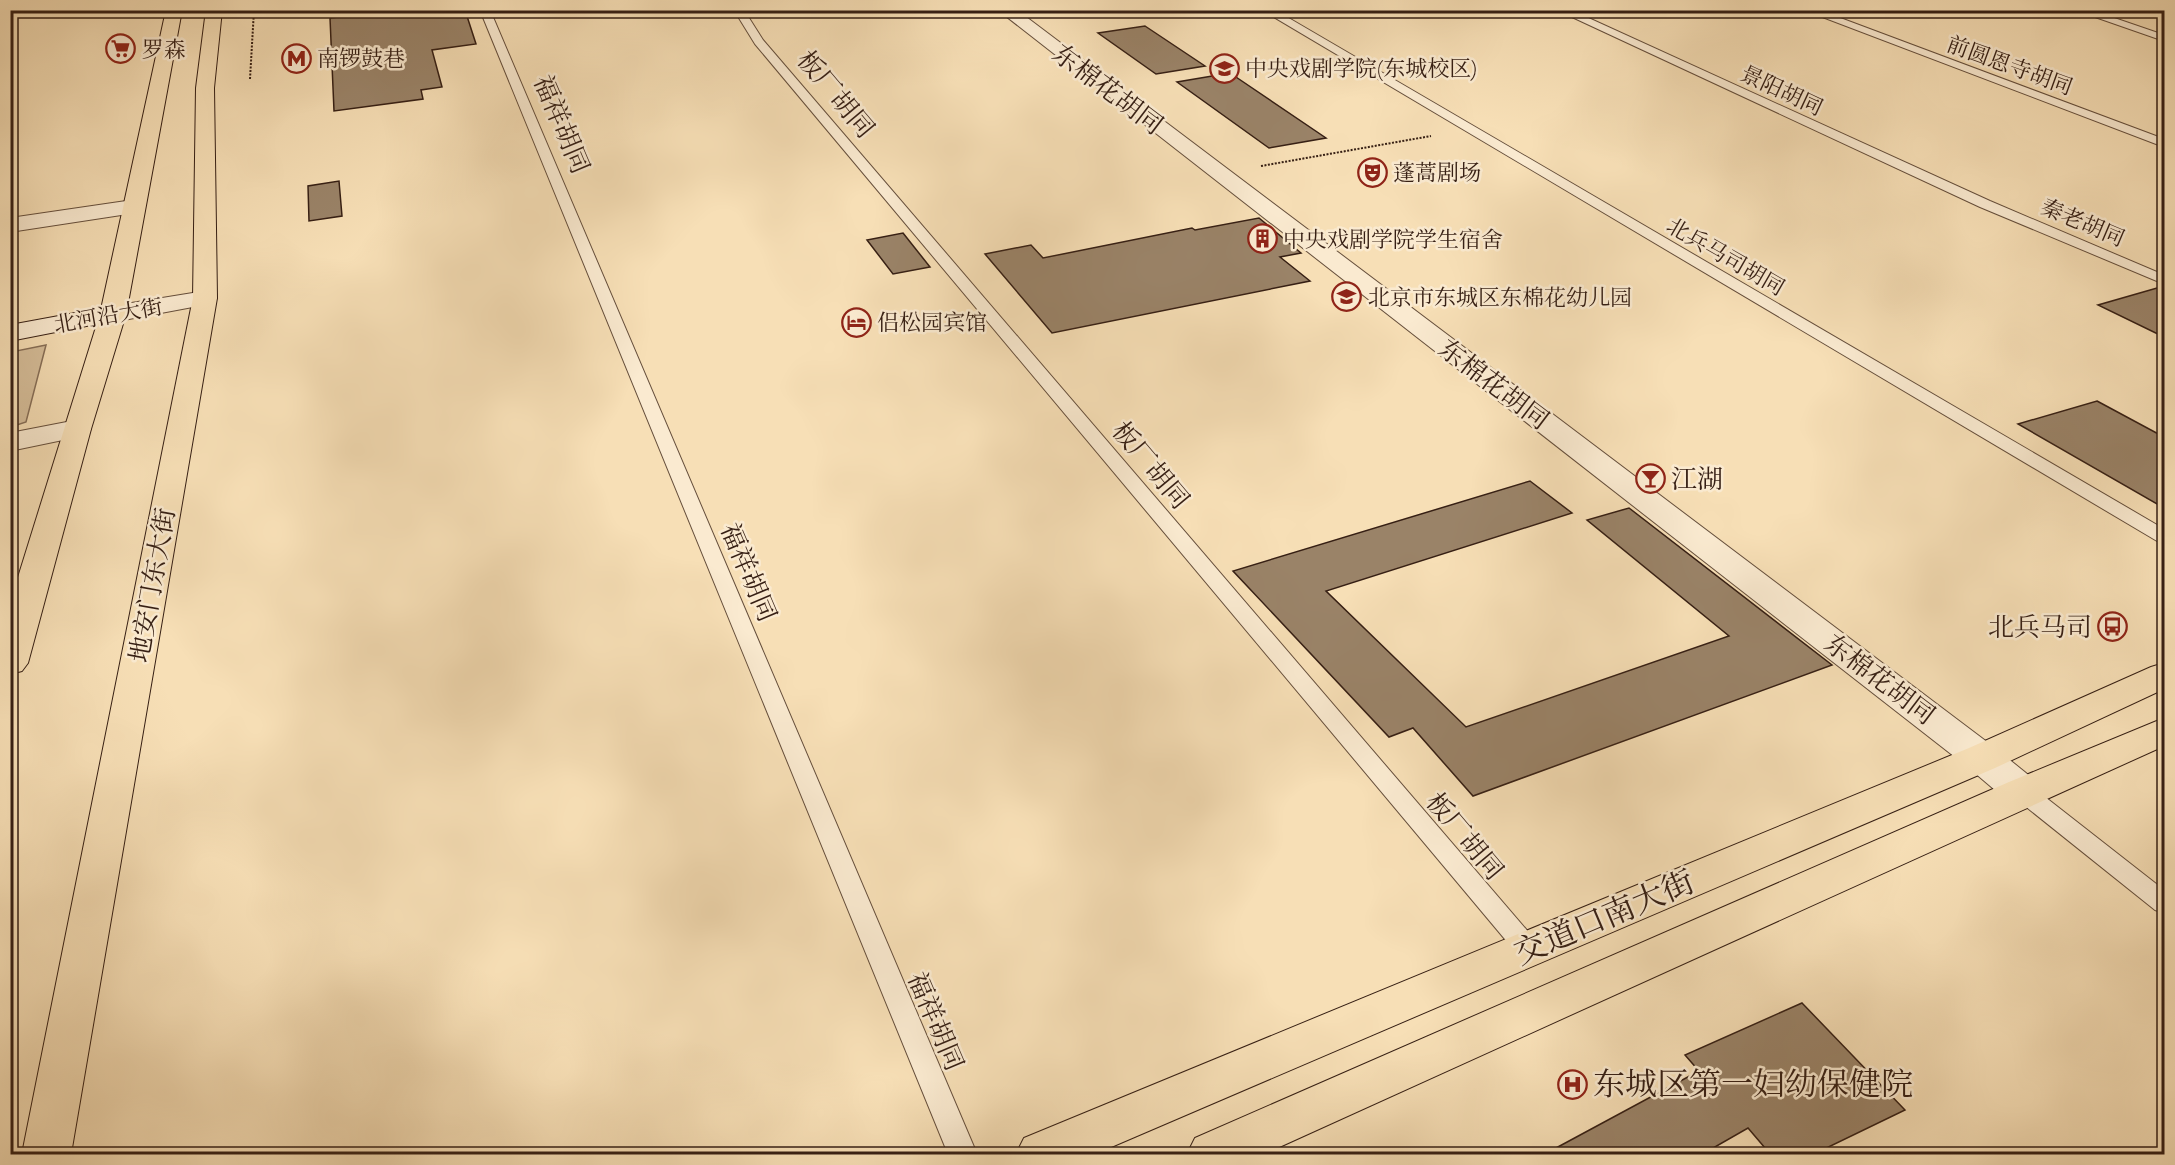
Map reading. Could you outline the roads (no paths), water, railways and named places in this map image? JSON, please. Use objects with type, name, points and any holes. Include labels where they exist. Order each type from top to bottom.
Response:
[{"type":"main road","points":[[10,663],[77,429],[113,314],[174,10]]},
{"type":"main road","name":"地安门东大街","points":[[46,1155],[205,298],[205,88],[214,10]]},
{"type":"main road","name":"交道口南大街","points":[[1041,1155],[1982,758],[2164,675]]},
{"type":"main road","name":"交道口南大街","points":[[1212,1155],[2022,792],[2164,731]]},
{"type":"street","name":"东棉花胡同","points":[[1006,10],[1982,758],[2022,792]]},
{"type":"street","points":[[10,225],[133,207]]},
{"type":"street","name":"北河沿大街","points":[[10,333],[205,298]]},
{"type":"street","points":[[10,442],[77,429]]},
{"type":"lane","name":"福祥胡同","points":[[485,10],[963,1155]]},
{"type":"lane","name":"板厂胡同","points":[[739,10],[766,51],[1528,949]]},
{"type":"lane","name":"北兵马司胡同","points":[[1267,10],[2164,537]]},
{"type":"lane","name":"景阳胡同","points":[[1562,10],[1985,204]]},
{"type":"lane","name":"前圆恩寺胡同","points":[[1809,10],[2164,143]]},
{"type":"lane","points":[[2080,10],[2164,38]]},
{"type":"lane","name":"秦老胡同","points":[[1985,204],[2164,280]]},
{"type":"lane","points":[[2022,792],[2164,903]]},
{"type":"place","name":"罗森","points":[[121,49]]},
{"type":"place","name":"南锣鼓巷","points":[[296,58]]},
{"type":"place","name":"中央戏剧学院(东城校区)","points":[[1224,68]]},
{"type":"place","name":"蓬蒿剧场","points":[[1372,172]]},
{"type":"place","name":"中央戏剧学院学生宿舍","points":[[1262,239]]},
{"type":"place","name":"北京市东城区东棉花幼儿园","points":[[1347,297]]},
{"type":"place","name":"侣松园宾馆","points":[[856,322]]},
{"type":"place","name":"江湖","points":[[1650,479]]},
{"type":"place","name":"北兵马司","points":[[2113,627]]},
{"type":"place","name":"东城区第一妇幼保健院","points":[[1572,1084]]}]
